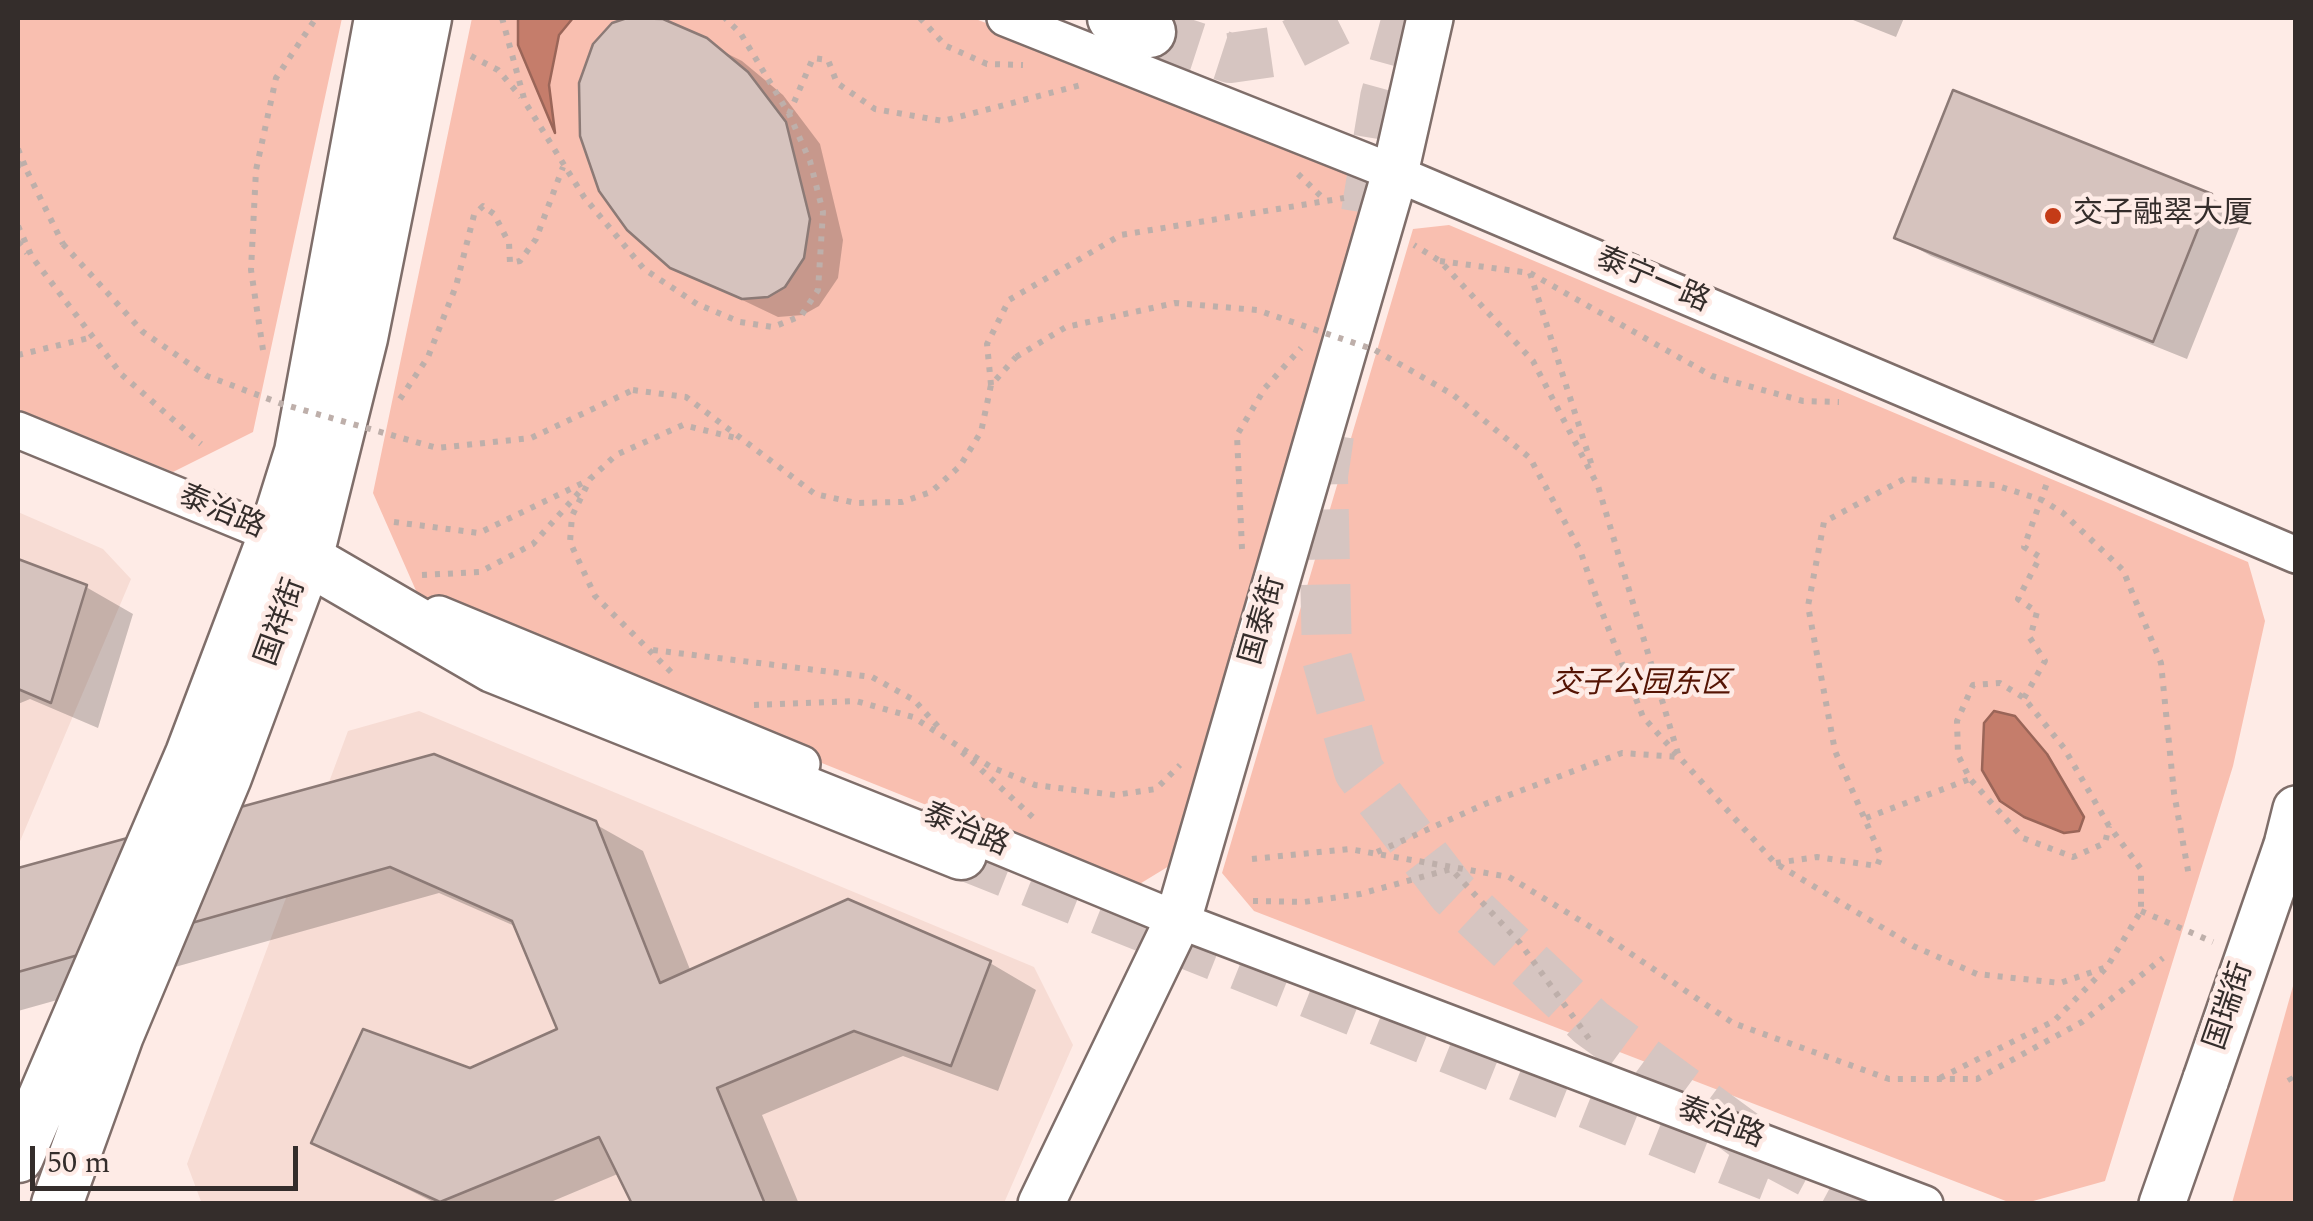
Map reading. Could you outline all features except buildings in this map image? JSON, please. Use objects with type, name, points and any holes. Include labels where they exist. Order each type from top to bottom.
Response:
[{"type":"main road","name":"国祥街","points":[[18,1157],[191,754],[290,547],[300,452],[380,18]]},
{"type":"main road","name":"国祥街","points":[[56,1204],[118,1036],[226,776],[290,547],[362,338],[426,18]]},
{"type":"main road","points":[[290,547],[493,667],[961,854]]},
{"type":"street","name":"泰宁一路","points":[[1005,18],[1394,173],[2296,556]]},
{"type":"street","name":"国泰街","points":[[1041,1204],[1178,920],[1394,173],[1430,18]]},
{"type":"street","name":"泰治路","points":[[18,430],[1178,920],[1926,1204]]},
{"type":"street","name":"国瑞街","points":[[2162,1204],[2291,827]]},
{"type":"path","points":[[263,350],[251,270],[256,170],[276,78],[316,18]]},
{"type":"path","points":[[502,18],[524,102]]},
{"type":"path","points":[[472,56],[498,70],[524,102],[584,197],[644,269],[697,304],[740,322],[773,327],[801,316],[818,290],[824,250],[822,212],[810,160],[789,114],[741,34],[725,18]]},
{"type":"path","points":[[789,114],[813,58],[828,60],[837,83],[874,109],[942,121],[1083,84],[1091,72]]},
{"type":"path","points":[[18,149],[63,244],[144,332],[206,376],[282,404],[437,448],[531,438],[633,390],[686,397],[815,494],[856,503],[902,502],[932,492],[960,466],[981,432],[991,385],[986,344],[1010,300],[1121,234],[1344,198]]},
{"type":"path","points":[[18,162],[26,169]]},
{"type":"path","points":[[400,400],[428,357],[456,286],[474,215],[482,206],[494,214],[509,242],[510,262],[520,261],[536,240],[564,166]]},
{"type":"path","points":[[18,226],[32,257]]},
{"type":"path","points":[[1404,239],[1440,260],[1533,360],[1598,486]]},
{"type":"path","points":[[18,242],[121,374],[201,444]]},
{"type":"path","points":[[1440,260],[1530,273],[1712,376],[1803,401],[1854,402]]},
{"type":"path","points":[[1526,261],[1678,756]]},
{"type":"path","points":[[991,385],[1016,357],[1066,327],[1175,304],[1257,310],[1375,350],[1452,394],[1530,458],[1580,550],[1643,717],[1775,863],[1913,946],[1977,974],[2060,983],[2107,967]]},
{"type":"path","points":[[1242,562],[1237,435],[1266,388],[1318,328]]},
{"type":"path","points":[[18,354],[93,337]]},
{"type":"path","points":[[418,575],[480,572],[533,544],[616,455],[683,425],[742,440]]},
{"type":"path","points":[[1775,863],[1817,857],[1877,866],[1882,856],[1836,751],[1808,606],[1824,522],[1904,479],[1995,485],[2042,500],[2064,513],[2123,570],[2162,663],[2174,793],[2189,876]]},
{"type":"path","points":[[394,522],[479,533],[590,480]]},
{"type":"path","points":[[590,480],[572,516],[570,542],[595,596],[652,650],[681,684]]},
{"type":"path","points":[[2024,698],[2044,661],[2030,638],[2038,612],[2018,599],[2040,557],[2024,547],[2042,500]]},
{"type":"path","points":[[652,650],[872,677],[914,700],[1016,807],[1050,831]]},
{"type":"path","points":[[1938,1079],[2054,1021],[2107,967],[2141,911],[2141,868],[2109,826],[2064,748],[2024,698],[2000,683],[1974,686],[1962,702],[1958,755],[1970,778],[2023,838],[2055,853],[2087,855],[2105,843],[2109,826]]},
{"type":"path","points":[[735,706],[856,701],[913,717],[991,767],[1035,786],[1115,795],[1156,788],[1190,754]]},
{"type":"path","points":[[1376,852],[1485,804],[1622,753],[1678,756]]},
{"type":"path","points":[[1866,818],[1970,778]]},
{"type":"path","points":[[1252,859],[1350,850],[1509,878],[1600,932],[1733,1023],[1890,1079],[1977,1080],[2082,1022],[2163,958]]},
{"type":"path","points":[[1254,901],[1304,902],[1360,894],[1450,868]]},
{"type":"path","points":[[1450,868],[1520,943],[1599,1053]]},
{"type":"path","points":[[2289,1077],[2296,1088]]},
{"type":"shaded area","points":[[518,18],[573,18],[559,35],[549,85],[555,133],[518,45]]},
{"type":"shaded area","points":[[18,512],[103,549],[131,579],[18,846]]},
{"type":"shaded area","points":[[419,711],[1034,967],[1073,1045],[1004,1203],[202,1204],[187,1164],[348,731]]},
{"type":"shaded area","points":[[1994,711],[2015,716],[2047,754],[2084,817],[2079,831],[2064,833],[2024,817],[2000,801],[1982,770],[1984,723]]},
{"type":"green space","points":[[18,18],[342,18],[253,432],[173,472],[18,409]]},
{"type":"green space","points":[[472,18],[973,18],[1348,162],[1360,212],[1326,380],[1174,863],[1133,888],[421,602],[373,493]]},
{"type":"green space","name":"交子公园东区","points":[[1449,225],[2248,562],[2265,621],[2233,766],[2105,1181],[2026,1203],[2011,1203],[1254,911],[1222,873],[1413,229]]},
{"type":"green space","points":[[2295,979],[2295,1203],[2232,1203]]},
{"type":"tunnel","points":[[1150,32],[1230,58],[1279,51],[1344,18]]},
{"type":"tunnel","points":[[1366,213],[1385,98],[1407,18]]},
{"type":"tunnel","points":[[1329,435],[1323,476],[1327,659],[1359,771],[1452,892],[1591,1023],[1758,1145],[1869,1204]]},
{"type":"tunnel","points":[[961,854],[1769,1176]]},
{"type":"place","name":"交子融翠大厦","points":[[2053,216]]}]
